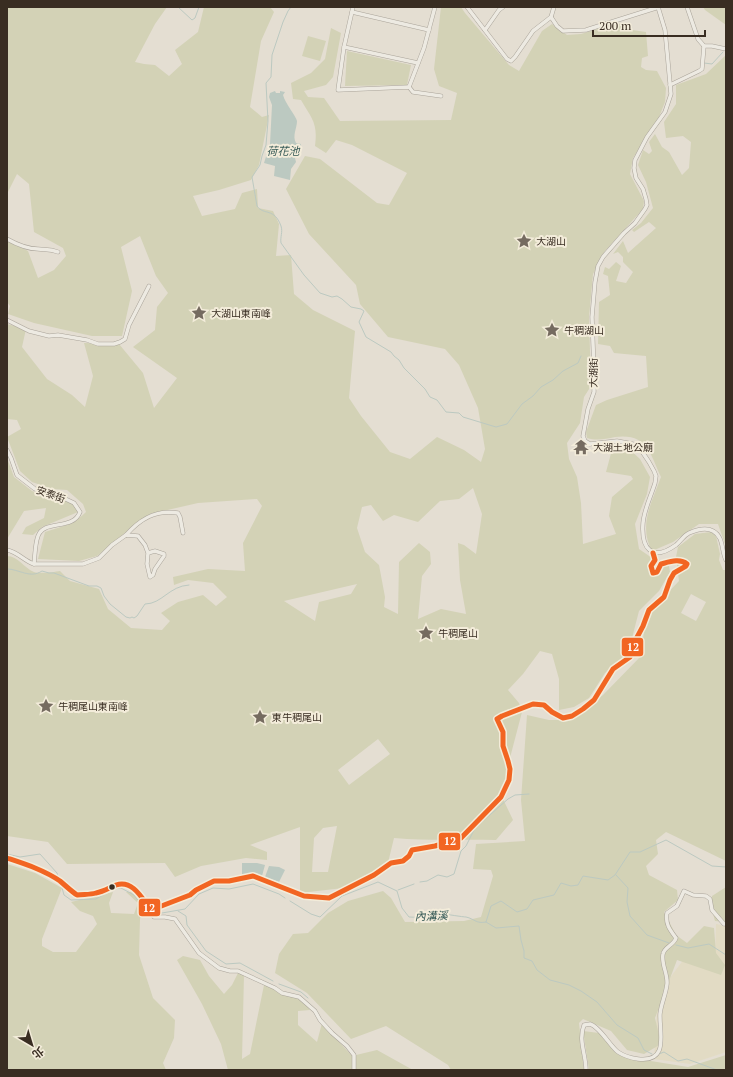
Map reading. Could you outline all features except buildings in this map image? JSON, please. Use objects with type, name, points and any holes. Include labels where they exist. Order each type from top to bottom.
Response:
[{"type":"street","points":[[353,7],[344,47],[338,90],[409,87]]},
{"type":"street","points":[[409,87],[429,30],[435,7]]},
{"type":"street","points":[[467,7],[507,59],[511,61],[516,57],[533,31],[551,17],[554,7]]},
{"type":"street","points":[[485,30],[499,10],[504,7]]},
{"type":"street","points":[[551,17],[563,31],[586,30],[659,7],[665,30],[670,85],[702,69],[704,46],[698,39],[687,7]]},
{"type":"street","points":[[352,12],[429,30]]},
{"type":"street","points":[[704,46],[726,49]]},
{"type":"street","points":[[344,47],[418,63]]},
{"type":"street","name":"大湖街","points":[[654,553],[645,547],[643,538],[643,522],[656,476],[649,462],[639,447],[633,444],[617,441],[590,444],[585,441],[583,436],[588,409],[594,392],[592,317],[598,266],[603,257],[635,222],[647,205],[643,189],[636,178],[634,168],[635,160],[647,137],[668,104],[671,94],[670,85]]},
{"type":"street","points":[[409,87],[413,92],[441,96]]},
{"type":"street","points":[[7,239],[16,244],[37,250],[47,249],[58,252]]},
{"type":"street","points":[[7,320],[29,331],[48,336],[58,335],[87,340],[98,344],[114,344],[125,339],[129,325],[149,286]]},
{"type":"street","name":"安泰街","points":[[7,450],[17,475],[35,489],[42,492],[55,494],[74,503],[80,512],[79,516],[71,522],[64,525],[56,525],[43,530],[38,535],[34,564]]},
{"type":"street","points":[[7,550],[16,553],[27,562],[34,564],[83,564],[99,558],[132,528],[150,516],[168,511],[178,513],[183,533]]},
{"type":"street","points":[[151,910],[190,895],[196,890],[214,881],[229,881],[253,876],[304,896],[328,898],[374,875],[392,863],[403,861],[410,856],[412,850],[435,846],[462,838],[506,790],[510,769],[503,746],[503,732],[498,719],[532,704],[544,706],[563,718],[572,716],[594,700],[614,669],[630,657],[634,643],[649,610],[664,596],[674,573],[687,564],[684,561],[672,561],[661,564],[657,572],[653,573],[651,566],[655,560],[654,553],[664,552],[670,549],[683,537],[694,531],[709,530],[719,537],[726,560]]},
{"type":"street","points":[[126,535],[138,536],[145,545],[148,552],[147,564],[150,577],[153,575],[164,554],[155,551],[148,552]]},
{"type":"street","points":[[7,858],[40,870],[59,880],[77,895],[95,894],[117,885],[125,885],[135,889],[142,896],[154,917],[175,919],[198,953],[219,968],[230,971],[238,971],[275,988],[282,993],[299,996],[315,1010],[320,1020],[332,1033],[351,1050],[354,1055],[354,1070]]},
{"type":"street","points":[[586,1070],[580,1033],[584,1025],[590,1024],[597,1029],[618,1052],[630,1058],[648,1059],[656,1055],[661,1047],[660,1014],[667,984],[663,953],[665,949],[675,942],[676,938],[668,928],[666,919],[667,913],[677,906],[684,891],[693,895],[706,896],[710,899],[712,910],[724,924],[726,924]]},
{"type":"shaded area","points":[[716,924],[726,926],[726,1052],[690,1064],[654,1059],[658,994],[687,955],[715,960]]},
{"type":"green space","points":[[7,7],[167,7],[155,24],[135,62],[155,65],[169,76],[182,64],[175,50],[198,32],[204,7],[270,7],[274,12],[261,41],[250,107],[262,117],[269,115],[259,165],[251,180],[193,196],[202,216],[235,209],[242,193],[257,189],[258,208],[273,211],[279,224],[276,256],[291,255],[294,294],[313,310],[355,331],[349,398],[361,416],[390,452],[410,459],[437,437],[464,450],[481,462],[485,449],[478,408],[459,365],[445,349],[388,337],[360,304],[356,285],[309,234],[286,189],[305,156],[320,159],[377,203],[389,205],[407,173],[352,145],[336,140],[326,153],[315,146],[315,126],[301,100],[293,99],[291,83],[311,73],[325,59],[331,28],[341,33],[333,77],[326,85],[304,91],[308,97],[324,98],[340,121],[451,120],[457,93],[439,86],[434,69],[441,7],[461,7],[509,65],[519,71],[542,31],[552,24],[567,35],[581,34],[611,25],[626,23],[632,30],[646,32],[648,56],[642,58],[641,67],[646,70],[657,71],[666,88],[665,102],[659,117],[633,158],[630,174],[644,201],[643,209],[605,251],[593,274],[589,317],[591,386],[584,397],[580,423],[567,443],[569,459],[577,477],[581,503],[583,544],[616,534],[609,516],[612,497],[633,479],[631,476],[606,472],[613,446],[628,448],[640,459],[650,477],[647,494],[635,524],[639,549],[655,560],[668,560],[670,572],[659,591],[639,611],[631,642],[622,658],[605,673],[589,698],[574,707],[559,710],[559,679],[552,654],[540,651],[523,674],[508,690],[519,703],[522,712],[511,754],[503,799],[513,820],[496,840],[394,838],[387,867],[352,887],[300,893],[300,827],[250,845],[267,852],[267,860],[246,858],[201,866],[175,877],[165,863],[67,864],[48,842],[7,836],[7,556],[18,560],[34,572],[43,573],[60,571],[70,581],[99,589],[108,609],[131,628],[162,630],[170,621],[161,613],[178,602],[203,595],[216,606],[227,597],[213,583],[188,580],[174,585],[173,577],[208,569],[245,571],[243,543],[262,506],[257,499],[198,503],[150,514],[97,556],[79,561],[38,559],[45,532],[62,527],[82,516],[86,512],[83,504],[67,490],[52,489],[32,482],[20,471],[7,437],[21,429],[17,420],[7,419],[7,324],[26,329],[22,347],[47,379],[72,395],[85,407],[93,376],[84,343],[119,344],[143,373],[154,408],[177,378],[133,347],[155,330],[157,307],[168,293],[156,276],[140,236],[121,247],[132,291],[122,336],[92,336],[34,323],[8,314],[10,306],[7,302],[7,240],[28,251],[38,278],[54,270],[66,256],[63,248],[34,232],[29,184],[17,174],[7,194]],"holes":[[[473,488],[482,514],[476,554],[464,545],[458,543],[460,580],[466,614],[441,609],[418,619],[422,576],[431,564],[430,552],[419,543],[399,562],[398,614],[384,607],[385,597],[379,565],[365,552],[357,528],[362,507],[371,505],[383,521],[394,515],[418,522],[440,501],[459,499]],[[357,584],[351,594],[319,602],[315,621],[284,601]],[[378,739],[390,754],[349,785],[338,770]],[[337,826],[328,872],[312,872],[314,838],[323,828]]]},
{"type":"green space","points":[[703,7],[726,7],[726,25],[705,10]]},
{"type":"green space","points":[[308,36],[326,41],[320,61],[302,56]]},
{"type":"green space","points":[[347,51],[411,65],[407,85],[345,86]]},
{"type":"green space","points":[[726,55],[726,547],[718,524],[699,524],[673,542],[652,551],[646,532],[646,523],[661,477],[646,446],[634,438],[615,437],[598,440],[587,438],[586,432],[596,405],[648,387],[646,356],[614,353],[610,346],[598,344],[599,302],[610,295],[608,276],[603,274],[605,267],[609,269],[616,262],[621,266],[616,281],[626,283],[633,272],[623,262],[623,257],[618,252],[613,254],[623,241],[628,253],[656,228],[649,222],[634,232],[632,230],[641,223],[653,208],[646,182],[638,165],[643,150],[649,154],[652,151],[649,142],[655,134],[662,147],[669,152],[682,175],[689,168],[691,142],[683,136],[666,138],[664,122],[676,104],[676,85],[706,74]]},
{"type":"green space","points":[[7,458],[14,477],[32,491],[51,497],[63,497],[77,506],[78,512],[42,527],[33,535],[22,534],[26,527],[44,518],[46,508],[24,511],[7,539]]},
{"type":"green space","points":[[711,532],[716,536],[720,554],[719,560],[723,570],[726,570],[726,861],[666,832],[656,840],[658,854],[646,866],[649,875],[677,890],[678,900],[664,912],[676,935],[687,943],[704,926],[714,928],[716,953],[725,965],[721,975],[677,960],[655,1018],[661,1044],[644,1054],[627,1050],[611,1031],[583,1019],[579,1023],[584,1070],[451,1070],[448,1065],[386,1026],[351,1039],[307,993],[275,973],[279,954],[293,934],[308,933],[328,913],[348,901],[383,891],[391,898],[405,922],[464,921],[481,917],[493,876],[491,870],[473,869],[476,844],[525,841],[521,800],[527,715],[549,720],[569,720],[603,695],[641,656],[645,622],[657,604],[679,581],[676,557],[678,547],[695,534]],"holes":[[[691,594],[706,602],[696,621],[681,613]]]},
{"type":"green space","points":[[7,864],[35,873],[62,888],[42,939],[42,946],[53,952],[76,952],[97,924],[93,916],[80,911],[71,902],[113,892],[109,903],[111,913],[134,914],[138,903],[126,892],[131,892],[144,905],[140,919],[139,955],[153,998],[175,1020],[174,1038],[163,1063],[166,1070],[7,1070]]},
{"type":"green space","points":[[726,887],[726,922],[715,921],[712,910],[712,896]]},
{"type":"green space","points":[[183,956],[200,960],[209,976],[224,994],[232,985],[238,973],[244,975],[242,1059],[250,1054],[264,985],[302,1000],[310,1010],[298,1011],[298,1025],[317,1042],[322,1023],[352,1056],[377,1050],[413,1070],[228,1070],[221,1044],[202,1004],[177,960]]},
{"type":"green space","points":[[583,1031],[599,1033],[626,1057],[688,1067],[726,1055],[726,1070],[589,1070]]},
{"type":"water","name":"荷花池","points":[[275,91],[276,93],[280,93],[280,91],[285,92],[283,95],[284,98],[297,121],[295,140],[296,143],[301,144],[295,158],[296,162],[291,169],[290,180],[274,176],[275,166],[264,163],[270,144],[272,105],[269,97],[270,93]]},
{"type":"water","points":[[242,863],[257,863],[265,865],[262,876],[256,873],[242,875]]},
{"type":"water","points":[[269,866],[279,867],[285,870],[279,882],[265,877]]},
{"type":"waterway","points":[[178,7],[192,20],[195,18],[199,7]]},
{"type":"waterway","points":[[291,7],[283,22],[272,55],[271,77],[266,83],[268,121],[266,145],[260,165],[252,177],[257,206],[263,211],[272,214],[278,220],[282,228],[281,243],[304,275],[320,293],[332,297],[337,296],[351,307],[364,311],[359,322],[366,337],[391,352],[404,368],[425,389],[430,397],[437,400],[446,412],[459,413],[463,417],[496,427],[507,424],[522,404],[533,396],[541,387],[553,380],[563,371],[578,363],[581,356]]},
{"type":"waterway","points":[[704,63],[712,64],[723,52]]},
{"type":"waterway","points":[[7,569],[29,574],[42,571],[54,573],[89,586],[97,586],[101,588],[104,596],[110,604],[126,617],[130,618],[137,616],[145,604],[156,601],[176,588],[189,585]]},
{"type":"waterway","points":[[420,882],[427,881],[438,875],[447,877],[454,874],[461,851],[466,846],[475,828],[508,799],[515,795],[529,794]]},
{"type":"waterway","name":"內溝溪","points":[[290,901],[311,914],[320,917],[342,896],[378,882],[397,891],[402,908],[409,917],[444,914],[466,917],[478,922],[486,922],[491,906],[501,901],[517,912],[527,909],[533,900],[554,895],[561,883],[571,886],[578,885],[583,876],[608,880],[615,875],[630,852],[640,852],[666,840],[712,866],[726,867]]},
{"type":"waterway","name":"內溝溪","points":[[7,854],[20,857],[40,854],[57,873],[59,879]]},
{"type":"waterway","name":"內溝溪","points":[[616,875],[628,888],[627,902],[630,916],[647,935],[669,943]]},
{"type":"waterway","name":"內溝溪","points":[[61,884],[64,895],[71,900],[96,899],[113,889],[121,888],[134,895],[148,912]]},
{"type":"waterway","name":"內溝溪","points":[[155,912],[162,913],[185,909],[199,894],[213,888],[229,889],[253,884],[279,894],[285,898]]},
{"type":"waterway","points":[[398,890],[414,884]]},
{"type":"waterway","points":[[178,911],[186,916],[187,925],[206,951],[226,964],[240,963],[273,981]]},
{"type":"waterway","points":[[486,922],[496,928],[519,926],[524,958],[532,961],[537,970],[550,980],[569,985],[597,1002],[617,1025],[638,1038],[644,1050],[652,1054]]},
{"type":"waterway","name":"內溝溪","points":[[676,945],[688,948],[709,944],[726,955]]},
{"type":"waterway","points":[[279,984],[301,992],[308,998]]},
{"type":"waterway","points":[[659,1054],[664,1052],[678,1061],[687,1059],[717,1070]]},
{"type":"transit line","name":"12","points":[[7,858],[48,874],[60,881],[77,895],[104,891],[116,885],[128,885],[141,896],[151,910],[190,895],[196,890],[214,881],[229,881],[253,876],[304,896],[329,898],[374,875],[391,863],[403,861],[409,856],[412,850],[435,846],[461,838],[501,797],[509,780],[510,769],[503,746],[503,732],[497,719],[533,704],[544,705],[552,712],[563,718],[572,716],[594,700],[613,669],[630,657],[634,643],[649,610],[664,597],[674,573],[687,564],[681,561],[661,564],[657,572],[653,573],[651,566],[655,560],[653,553]]},
{"type":"place","name":"大湖山","points":[[524,241]]},
{"type":"place","name":"大湖山東南峰","points":[[199,313]]},
{"type":"place","name":"牛稠湖山","points":[[552,330]]},
{"type":"place","name":"大湖土地公廟","points":[[581,447]]},
{"type":"place","name":"牛稠尾山","points":[[426,633]]},
{"type":"place","name":"牛稠尾山東南峰","points":[[46,706]]},
{"type":"place","name":"東牛稠尾山","points":[[260,717]]}]
